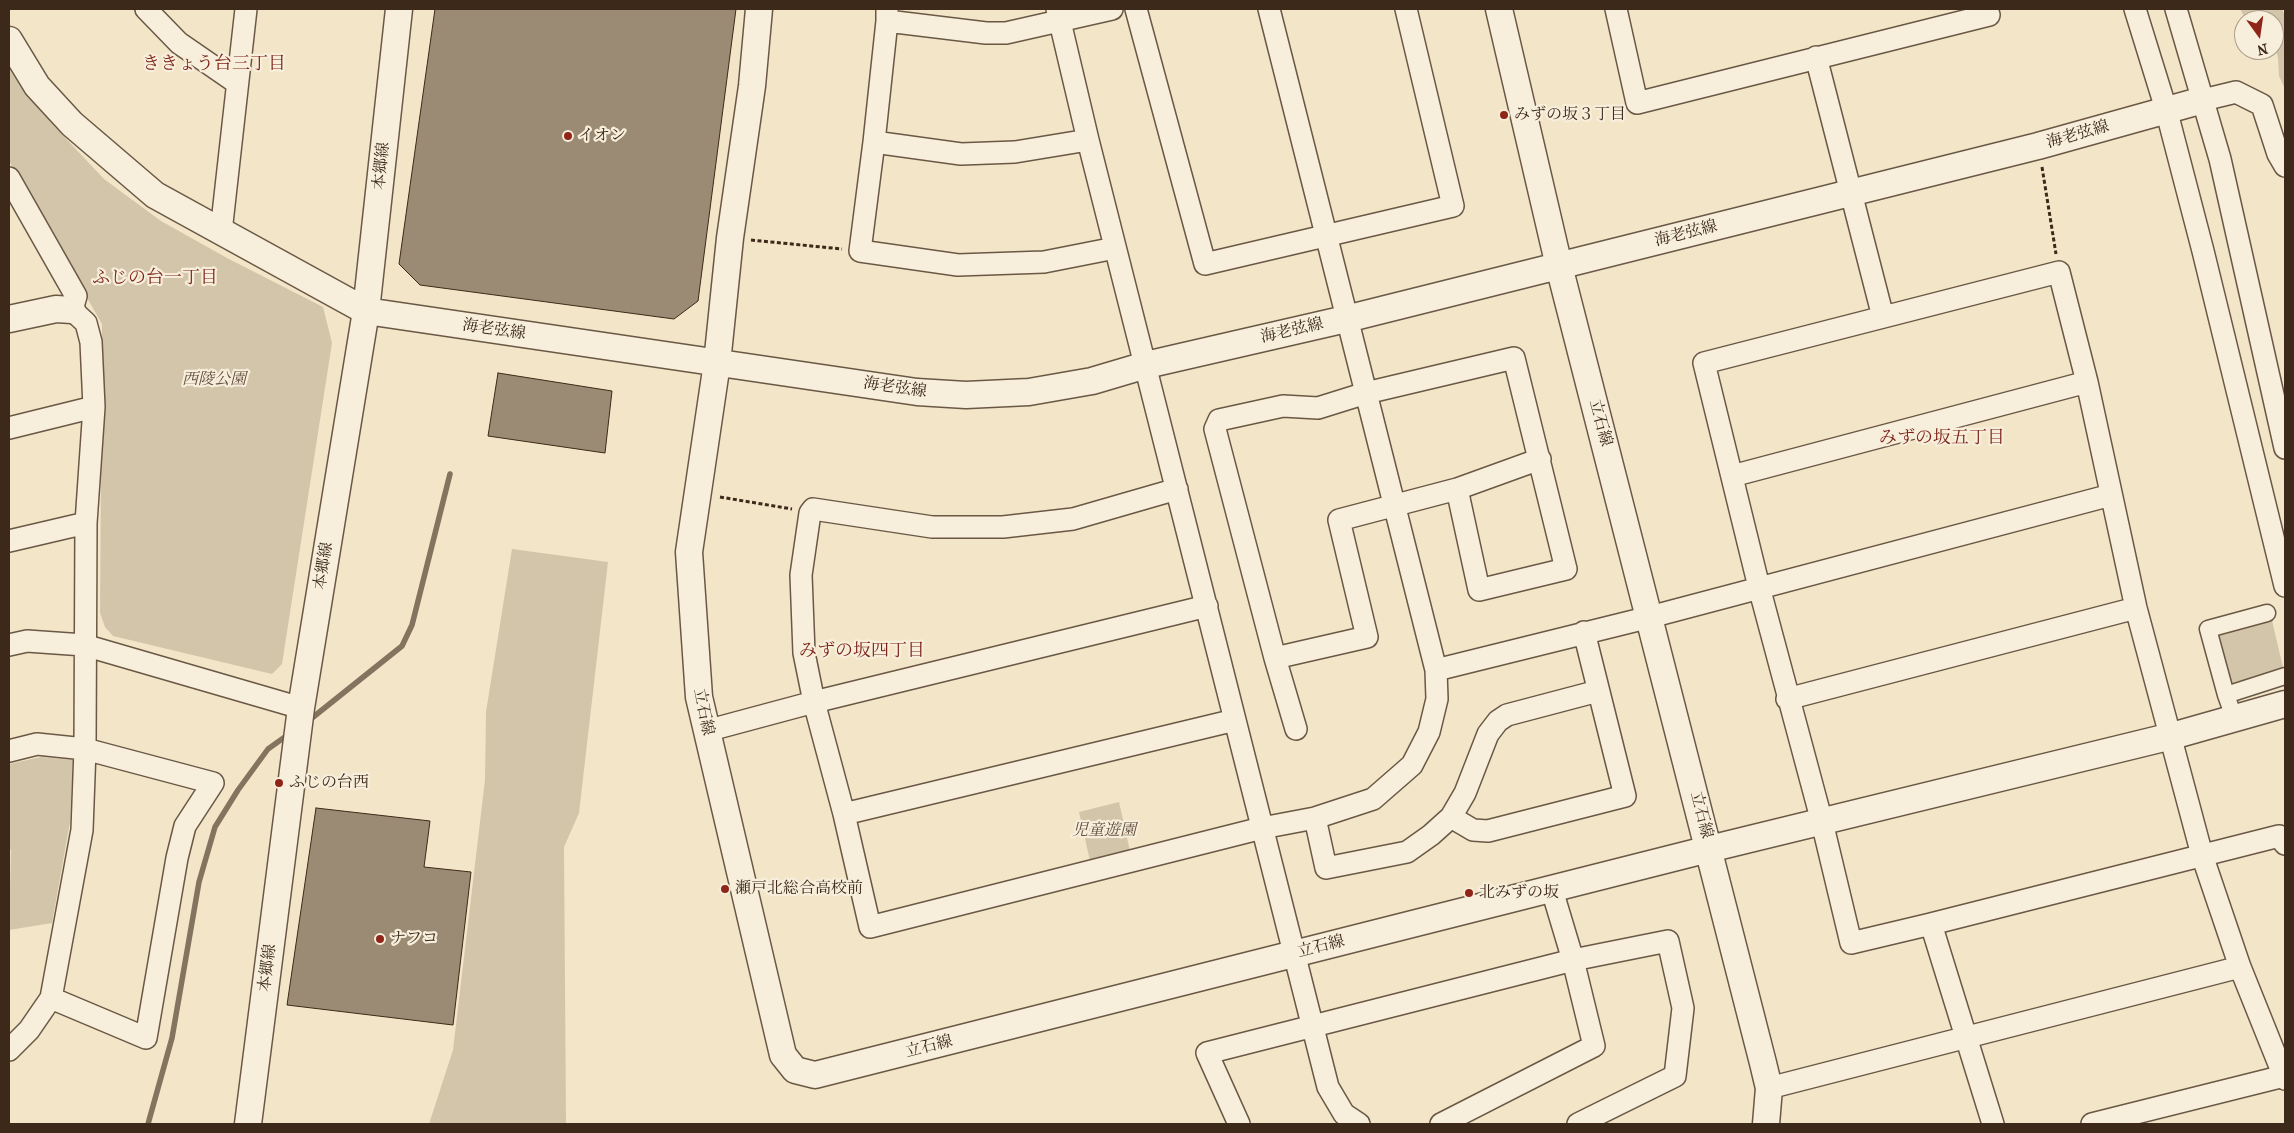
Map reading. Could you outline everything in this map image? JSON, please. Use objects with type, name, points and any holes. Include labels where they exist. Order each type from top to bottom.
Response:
[{"type":"street","points":[[146,9],[179,43],[237,83]]},
{"type":"street","points":[[221,232],[246,9]]},
{"type":"street","name":"本郷線","points":[[248,1124],[299,722],[366,311],[399,9]]},
{"type":"street","name":"立石線","points":[[759,9],[752,86],[730,238],[717,363],[689,552],[699,696],[783,1055],[792,1067],[804,1074],[815,1075],[1709,849],[1559,266],[1499,9]]},
{"type":"street","points":[[1112,9],[1059,15],[1006,33],[986,34],[887,15],[874,142],[860,251],[958,265],[1044,262],[1115,248]]},
{"type":"street","points":[[1136,9],[1205,264],[1452,206],[1406,9]]},
{"type":"street","points":[[1177,489],[1073,519],[1003,527],[932,527],[813,509],[810,513],[801,575],[804,652],[814,702],[844,814],[870,927],[1262,828],[1315,818],[1373,799],[1412,766],[1429,732],[1437,699],[1436,670],[1269,9]]},
{"type":"street","points":[[1616,9],[1637,103],[1989,15],[1987,9]]},
{"type":"street","points":[[2135,9],[2166,109],[2244,411],[2285,586]]},
{"type":"street","points":[[2176,9],[2220,159],[2285,448]]},
{"type":"street","points":[[1059,15],[1115,248],[1146,364],[1328,1087],[1344,1114],[1359,1124]]},
{"type":"street","points":[[9,40],[36,86],[72,124],[155,195],[366,311]]},
{"type":"street","points":[[1816,57],[1882,317]]},
{"type":"street","points":[[2203,100],[2236,92],[2262,105],[2278,154],[2285,166]]},
{"type":"street","name":"海老弦線","points":[[366,311],[917,392],[966,396],[1030,392],[1092,381],[1146,364],[1346,319],[1559,266],[2038,146],[2203,100]]},
{"type":"street","points":[[874,142],[961,154],[1015,152],[1088,140]]},
{"type":"street","points":[[9,178],[15,203],[76,296],[72,310]]},
{"type":"street","points":[[2092,1124],[2285,1077],[2240,967],[2202,855],[2172,736],[2136,608],[2087,382],[2059,272],[1704,363],[1758,587],[1822,822],[1851,943],[1932,924],[2202,855],[2279,836],[2285,844]]},
{"type":"street","points":[[9,320],[56,309],[72,310],[86,323],[91,342],[94,407],[86,523],[85,750],[82,830],[51,998],[29,1030],[9,1050]]},
{"type":"street","points":[[1296,729],[1275,658],[1215,429],[1219,420],[1283,406],[1318,408],[1366,393],[1514,358],[1566,569],[1479,590],[1456,489]]},
{"type":"street","points":[[1732,476],[2087,382]]},
{"type":"street","points":[[9,428],[94,407]]},
{"type":"street","points":[[1275,658],[1367,637],[1331,526],[1338,520],[1456,489],[1540,459]]},
{"type":"street","points":[[1436,670],[1650,617],[2111,495]]},
{"type":"street","points":[[9,541],[86,523]]},
{"type":"street","points":[[706,731],[814,702],[1207,606]]},
{"type":"street","points":[[1788,699],[2136,608]]},
{"type":"street","points":[[2267,613],[2208,628],[2228,700],[2285,676]]},
{"type":"street","points":[[1451,817],[1473,830],[1488,830],[1625,796],[1584,632]]},
{"type":"street","points":[[9,645],[27,641],[84,645],[299,722]]},
{"type":"street","points":[[1315,818],[1326,868],[1407,852],[1431,835],[1451,817],[1464,793],[1488,734],[1498,721],[1507,715],[1598,691]]},
{"type":"street","points":[[1766,1124],[1769,1088],[1709,849],[2172,736],[2285,704]]},
{"type":"street","points":[[844,814],[1235,720]]},
{"type":"street","points":[[9,751],[37,744],[85,750],[213,783],[185,826],[177,858],[146,1038],[51,998]]},
{"type":"street","points":[[1441,1124],[1594,1046],[1573,960],[1552,890]]},
{"type":"street","points":[[1932,924],[1994,1124]]},
{"type":"street","points":[[1239,1124],[1207,1053],[1313,1028],[1573,960],[1668,941],[1683,1008],[1675,1076],[1578,1124]]},
{"type":"street","points":[[1769,1088],[2240,967]]},
{"type":"path","points":[[2038,146],[2059,272]]},
{"type":"path","points":[[730,238],[860,251]]},
{"type":"path","points":[[697,492],[810,513]]},
{"type":"green space","points":[[2240,9],[2282,10],[2241,10]]},
{"type":"green space","points":[[2284,14],[2285,89],[2279,76],[2278,60],[2284,60]]},
{"type":"green space","name":"西陵公園","points":[[9,58],[55,127],[104,179],[161,221],[227,258],[323,307],[332,343],[282,664],[272,674],[113,636],[105,627],[100,613],[102,324],[9,161]]},
{"type":"green space","points":[[512,549],[608,562],[579,813],[564,847],[566,1124],[429,1124],[453,1050],[485,780],[486,712]]},
{"type":"green space","points":[[2271,616],[2284,672],[2231,692],[2217,631]]},
{"type":"green space","points":[[41,757],[73,760],[70,822],[52,923],[9,930],[11,850],[9,848],[9,764]]},
{"type":"green space","name":"児童遊園","points":[[1119,802],[1130,851],[1090,861],[1079,812]]},
{"type":"building","name":"イオン","points":[[435,9],[736,9],[698,301],[674,319],[420,285],[399,264]]},
{"type":"building","points":[[498,373],[612,391],[605,453],[488,436]]},
{"type":"building","name":"ナフコ","points":[[316,808],[430,821],[424,867],[471,872],[453,1025],[287,1005]]},
{"type":"waterway","points":[[307,722],[402,646],[412,625],[450,474]]},
{"type":"waterway","points":[[148,1124],[172,1038],[199,882],[215,827],[238,790],[268,749],[289,734]]},
{"type":"place","name":"みずの坂３丁目","points":[[1504,115]]},
{"type":"place","name":"イオン","points":[[568,136]]},
{"type":"place","name":"ふじの台西","points":[[279,783]]},
{"type":"place","name":"瀬戸北総合高校前","points":[[725,889]]},
{"type":"place","name":"北みずの坂","points":[[1469,893]]},
{"type":"place","name":"ナフコ","points":[[380,939]]},
{"type":"district","name":"ききょう台三丁目","points":[[214,65]]},
{"type":"district","name":"ふじの台一丁目","points":[[155,279]]},
{"type":"district","name":"みずの坂五丁目","points":[[1942,439]]},
{"type":"district","name":"みずの坂四丁目","points":[[862,652]]}]
